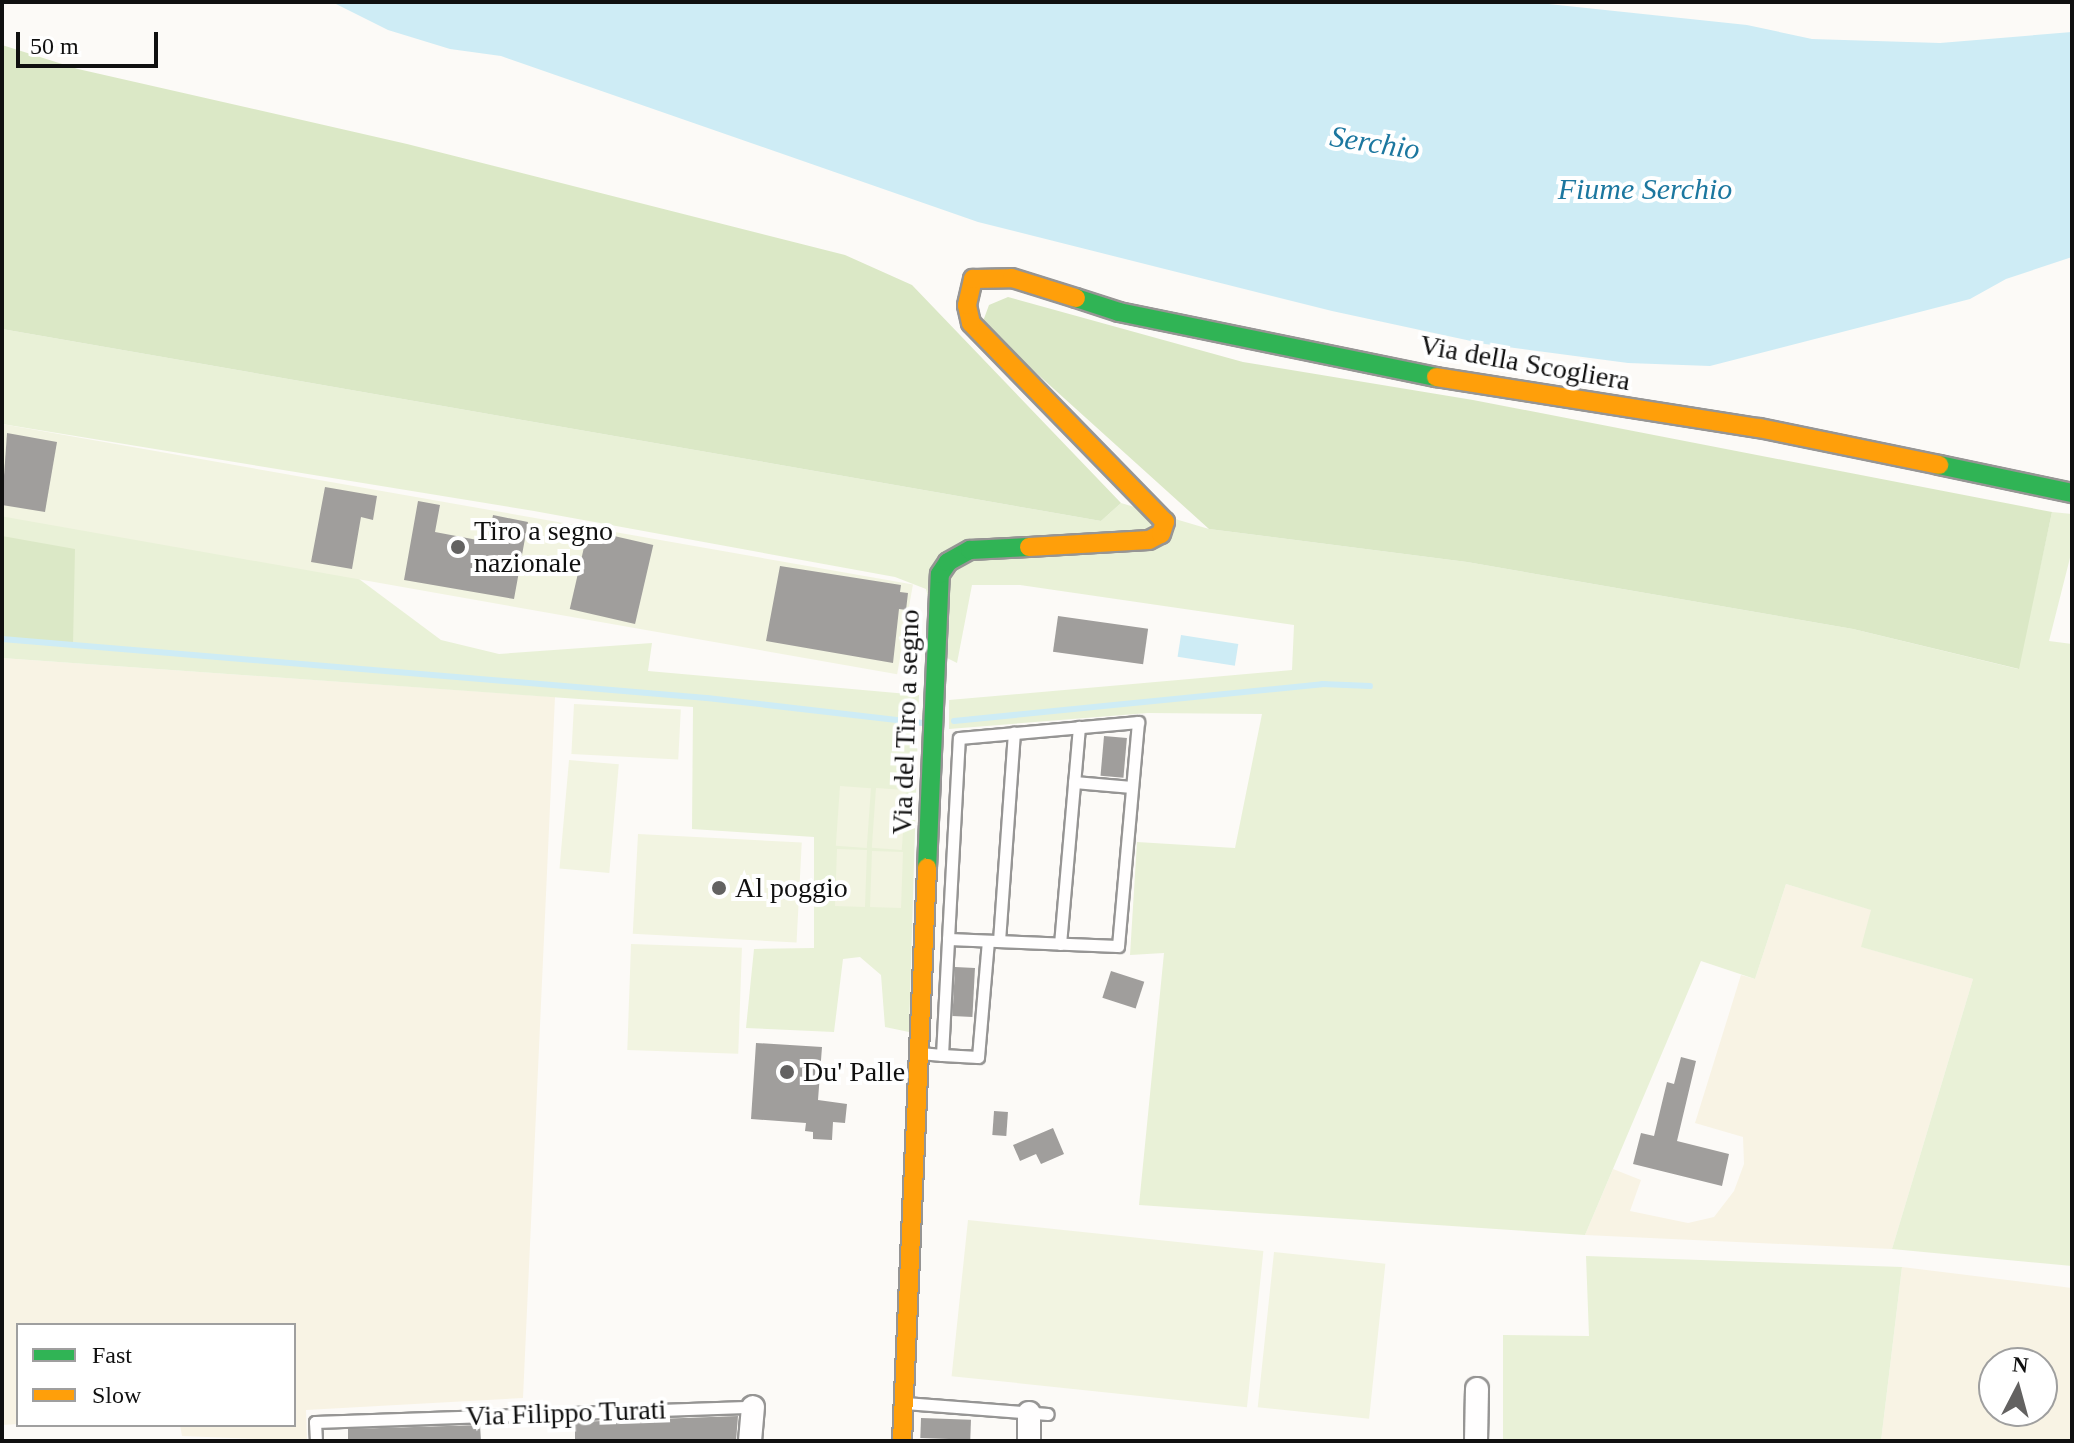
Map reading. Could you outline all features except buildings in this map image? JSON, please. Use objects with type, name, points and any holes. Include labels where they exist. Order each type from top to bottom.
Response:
[{"type":"street","name":"Via della Scogliera","points":[[973,279],[1012,278],[1119,312],[1336,357],[1531,396],[1759,428],[2072,493]]},
{"type":"street","name":"Via del Tiro a segno","points":[[902,1441],[940,574],[948,562],[970,550],[1149,540],[1161,534],[1165,522],[971,323],[967,305],[973,279]]},
{"type":"street","points":[[1476,1441],[1477,1389]]},
{"type":"street","name":"Via Filippo Turati","points":[[750,1441],[753,1407]]},
{"type":"street","points":[[1029,1441],[1038,1413]]},
{"type":"lane","points":[[942,1055],[948,939],[959,738],[1138,722],[1118,946],[948,939]]},
{"type":"lane","points":[[1060,944],[1079,727]]},
{"type":"lane","points":[[919,1053],[978,1057],[994,941],[1014,733]]},
{"type":"lane","points":[[1074,782],[1132,787]]},
{"type":"lane","points":[[903,1403],[1038,1413]]},
{"type":"lane","name":"Via Filippo Turati","points":[[316,1441],[315,1422],[753,1407]]},
{"type":"shaded area","points":[[2,658],[555,697],[523,1398],[306,1410],[307,1441],[182,1436],[180,1427],[296,1427],[296,1323],[16,1323],[16,1424],[2,1425]]},
{"type":"shaded area","points":[[1786,884],[1872,910],[1862,947],[1973,979],[1892,1249],[1585,1235],[1613,1169],[1641,1180],[1630,1211],[1688,1223],[1714,1217],[1734,1191],[1744,1164],[1743,1137],[1695,1123],[1741,975],[1755,979]]},
{"type":"shaded area","points":[[1902,1267],[2072,1288],[2072,1441],[1881,1441]]},
{"type":"green space","points":[[2,45],[78,69],[407,144],[845,255],[912,285],[1121,503],[1101,521],[2,329]]},
{"type":"green space","points":[[1008,297],[1243,362],[1473,400],[2052,512],[2019,669],[1853,629],[1467,562],[1209,529],[982,324],[989,305]]},
{"type":"green space","points":[[2,329],[1101,521],[1121,503],[1209,529],[1467,562],[1853,629],[2018,669],[2052,512],[2072,514],[2072,550],[2049,641],[2072,644],[2072,1266],[1892,1249],[1973,979],[1861,947],[1871,910],[1786,884],[1755,979],[1701,961],[1585,1235],[1139,1205],[1164,953],[1130,955],[1137,842],[1235,848],[1262,714],[1148,713],[949,729],[949,700],[1292,670],[1294,625],[1020,585],[972,585],[957,663],[943,656],[926,589],[895,577],[534,511],[2,424]]},
{"type":"green space","name":"Tiro a segno nazionale","points":[[2,424],[913,585],[897,674],[2,516]]},
{"type":"green space","points":[[2,515],[355,576],[441,640],[499,654],[652,643],[648,671],[919,695],[909,1032],[885,1027],[881,975],[860,957],[843,959],[834,1032],[746,1028],[754,949],[814,948],[814,837],[692,829],[693,707],[2,658]]},
{"type":"green space","points":[[2,536],[75,549],[73,645],[2,641]]},
{"type":"green space","points":[[574,704],[681,710],[678,760],[571,754]]},
{"type":"green space","points":[[569,760],[619,764],[609,873],[560,869]]},
{"type":"green space","points":[[840,786],[871,788],[867,848],[836,846]]},
{"type":"green space","points":[[876,788],[906,790],[902,850],[872,848]]},
{"type":"green space","points":[[638,834],[802,843],[797,942],[633,934]]},
{"type":"green space","points":[[837,849],[867,850],[865,907],[835,906]]},
{"type":"green space","points":[[872,851],[903,852],[901,908],[870,907]]},
{"type":"green space","points":[[631,944],[742,948],[738,1054],[627,1050]]},
{"type":"green space","points":[[968,1220],[1263,1251],[1247,1407],[952,1376]]},
{"type":"green space","points":[[1274,1252],[1385,1264],[1369,1419],[1258,1407]]},
{"type":"green space","points":[[1586,1256],[1902,1267],[1881,1441],[1503,1441],[1503,1335],[1589,1336]]},
{"type":"water","name":"Fiume Serchio","points":[[332,2],[1539,3],[1747,25],[1812,39],[1940,43],[2072,32],[2072,257],[2006,279],[1970,299],[1710,366],[1628,363],[1485,344],[1332,311],[978,222],[501,56],[450,49],[388,30]]},
{"type":"water","points":[[1181,635],[1238,644],[1235,666],[1178,657]]},
{"type":"waterway","points":[[2,639],[707,698],[923,723]]},
{"type":"waterway","points":[[954,721],[1322,684],[1370,686]]},
{"type":"traffic: fast","points":[[1076,298],[1119,312],[1436,377]]},
{"type":"traffic: fast","points":[[1939,465],[2072,493]]},
{"type":"traffic: fast","points":[[927,868],[940,574],[948,562],[970,550],[1029,547]]},
{"type":"traffic: slow","points":[[1029,547],[1149,540],[1161,534],[1165,522],[971,323],[967,305],[973,279],[1012,278],[1076,298]]},
{"type":"traffic: slow","points":[[1436,377],[1759,428],[1939,465]]},
{"type":"traffic: slow","points":[[902,1441],[927,868]]},
{"type":"place","name":"Tiro a segno nazionale","points":[[458,547]]},
{"type":"place","name":"Al poggio","points":[[719,888]]},
{"type":"place","name":"Du' Palle","points":[[787,1072]]},
{"type":"water label","name":"Serchio","points":[[1375,143]]}]
